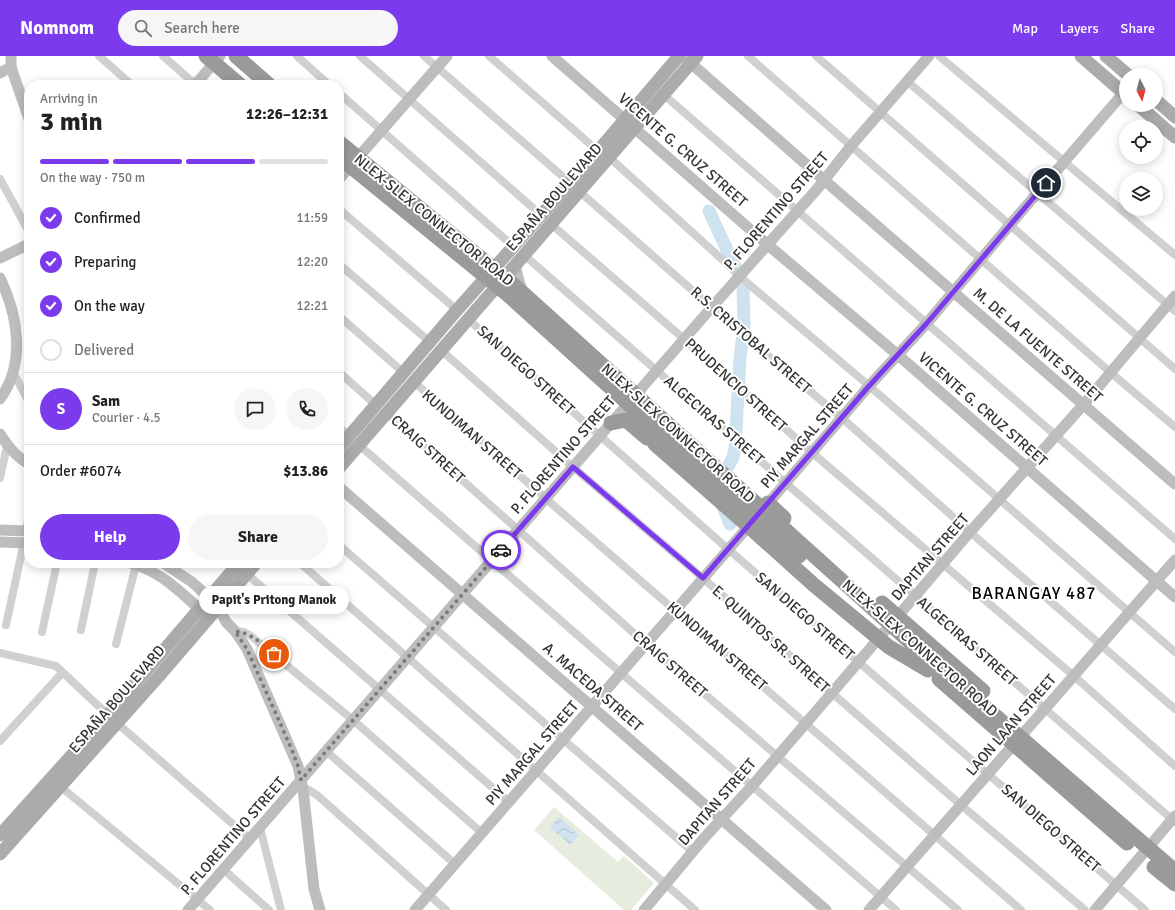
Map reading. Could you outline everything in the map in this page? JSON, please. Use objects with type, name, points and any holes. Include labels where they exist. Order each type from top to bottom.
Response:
[{"type":"highway","points":[[206,56],[234,80]]},
{"type":"highway","points":[[219,56],[246,80]]},
{"type":"highway","points":[[236,56],[263,80]]},
{"type":"highway","name":"NLEX-SLEX CONNECTOR ROAD","points":[[344,146],[514,286],[911,643],[1044,756],[1175,871]]},
{"type":"highway","name":"NLEX-SLEX CONNECTOR ROAD","points":[[344,161],[507,294],[686,456],[928,670],[1175,884]]},
{"type":"highway","points":[[632,398],[651,440],[655,444]]},
{"type":"highway","points":[[612,422],[626,420],[814,585],[889,647],[928,670]]},
{"type":"highway","points":[[773,498],[784,518],[971,681],[1044,756]]},
{"type":"main road","name":"ESPAÑA BOULEVARD","points":[[344,459],[376,405],[484,279],[598,151],[678,56]]},
{"type":"main road","points":[[1081,56],[1119,88]]},
{"type":"main road","points":[[1106,56],[1120,68]]},
{"type":"main road","name":"ESPAÑA BOULEVARD","points":[[344,446],[354,441],[387,413],[494,288],[635,129],[664,95],[691,58]]},
{"type":"main road","points":[[1163,106],[1175,117]]},
{"type":"main road","points":[[1146,112],[1175,136]]},
{"type":"main road","name":"ESPAÑA BOULEVARD","points":[[0,835],[112,719],[213,602],[234,568]]},
{"type":"main road","name":"ESPAÑA BOULEVARD","points":[[213,602],[247,574],[252,568]]},
{"type":"main road","name":"ESPAÑA BOULEVARD","points":[[0,854],[61,787],[112,719]]},
{"type":"street","points":[[99,56],[126,80]]},
{"type":"street","points":[[163,56],[189,80]]},
{"type":"street","points":[[199,80],[219,56]]},
{"type":"street","points":[[228,56],[255,80]]},
{"type":"street","points":[[297,56],[323,80]]},
{"type":"street","points":[[360,56],[541,215]]},
{"type":"street","points":[[424,56],[569,182]]},
{"type":"street","points":[[447,56],[382,132],[346,163],[494,288],[632,398],[652,407],[729,473],[773,498]]},
{"type":"street","points":[[489,56],[598,151]]},
{"type":"street","name":"VICENTE G. CRUZ STREET","points":[[552,56],[1175,597]]},
{"type":"street","points":[[748,56],[1175,427]]},
{"type":"street","points":[[816,56],[1009,226],[1175,369]]},
{"type":"street","name":"P. FLORENTINO STREET","points":[[188,910],[250,839],[302,784],[326,751],[632,398],[825,180],[851,146],[929,56]]},
{"type":"street","points":[[939,56],[1175,255]]},
{"type":"street","name":"M. DE LA FUENTE STREET","points":[[691,58],[825,180],[1175,484]]},
{"type":"street","points":[[0,73],[11,62],[24,98]]},
{"type":"street","points":[[907,81],[1037,193],[1172,304]]},
{"type":"street","points":[[664,95],[1175,539]]},
{"type":"street","points":[[344,98],[513,246]]},
{"type":"street","name":"PIY MARGAL STREET","points":[[415,910],[869,386],[927,323],[1037,193],[1119,100]]},
{"type":"street","points":[[610,158],[999,500],[1175,652]]},
{"type":"street","points":[[0,180],[24,223]]},
{"type":"street","name":"R.S. CRISTOBAL STREET","points":[[580,192],[737,330],[842,418],[970,532],[1175,709]]},
{"type":"street","points":[[344,212],[457,310]]},
{"type":"street","name":"PRUDENCIO STREET","points":[[551,224],[942,565],[1074,676],[1175,766]]},
{"type":"street","points":[[0,258],[24,246]]},
{"type":"street","points":[[520,260],[519,281],[526,298],[632,398]]},
{"type":"street","name":"ALGECIRAS STREET","points":[[520,260],[656,371],[729,433],[1174,819]]},
{"type":"street","points":[[344,268],[430,342]]},
{"type":"street","points":[[0,278],[8,296],[15,321],[17,340],[14,374],[0,399]]},
{"type":"street","name":"DAPITAN STREET","points":[[644,910],[705,837],[752,786],[970,532],[1084,404],[1139,338],[1172,304]]},
{"type":"street","name":"SAN DIEGO STREET","points":[[468,318],[728,549],[1145,910]]},
{"type":"street","points":[[344,320],[404,373]]},
{"type":"street","name":"E. QUINTOS SR. STREET","points":[[441,350],[573,467],[703,578],[832,693],[1085,910]]},
{"type":"street","points":[[14,374],[24,393]]},
{"type":"street","name":"CRAIG STREET","points":[[344,376],[376,405]]},
{"type":"street","points":[[647,381],[648,395],[652,407]]},
{"type":"street","name":"KUNDIMAN STREET","points":[[414,382],[1021,910]]},
{"type":"street","name":"CRAIG STREET","points":[[387,413],[646,644],[958,910]]},
{"type":"street","points":[[344,432],[896,910]]},
{"type":"street","points":[[0,434],[7,446],[24,461]]},
{"type":"street","points":[[0,478],[7,446]]},
{"type":"street","name":"A. MACEDA STREET","points":[[344,491],[826,910]]},
{"type":"street","points":[[0,530],[24,531]]},
{"type":"street","points":[[0,542],[24,543]]},
{"type":"street","points":[[344,549],[693,852]]},
{"type":"street","points":[[6,625],[24,555]]},
{"type":"street","name":"LAON LAAN STREET","points":[[869,910],[1045,708],[1101,645],[1131,615],[1175,560]]},
{"type":"street","points":[[42,632],[56,568]]},
{"type":"street","points":[[81,630],[94,568]]},
{"type":"street","points":[[116,644],[132,568]]},
{"type":"street","points":[[142,568],[162,577],[182,592],[204,613],[226,622]]},
{"type":"street","points":[[173,568],[192,582],[213,602],[247,649],[289,743],[298,766],[302,784],[314,889],[320,910]]},
{"type":"street","points":[[306,568],[695,910]]},
{"type":"street","points":[[247,574],[509,802]]},
{"type":"street","points":[[235,631],[244,632],[251,636],[353,720],[482,833]]},
{"type":"street","points":[[0,654],[54,665],[112,719],[250,839]]},
{"type":"street","points":[[0,741],[62,673]]},
{"type":"street","points":[[326,751],[455,864]]},
{"type":"street","points":[[302,784],[317,795],[446,910]]},
{"type":"street","points":[[61,787],[210,910]]},
{"type":"street","points":[[1095,910],[1174,819]]},
{"type":"street","points":[[260,828],[281,910]]},
{"type":"street","points":[[223,869],[269,910]]},
{"type":"shaded area","points":[[554,807],[618,862],[624,856],[654,883],[631,910],[624,910],[534,830]]},
{"type":"water","points":[[559,817],[579,835],[570,845],[550,827]]},
{"type":"waterway","points":[[709,211],[743,283],[744,326],[740,358],[735,448],[733,458],[718,483]]},
{"type":"waterway","points":[[721,502],[730,524]]},
{"type":"way so far","points":[[274,654],[251,636],[244,632],[235,631],[247,649],[292,750],[301,780],[501,550]]},
{"type":"place","name":"Papit's Pritong Manok","points":[[274,654]]},
{"type":"district","name":"BARANGAY 487","points":[[1034,593]]},
{"type":"route","points":[[501,550],[573,467],[703,578],[869,386],[927,323],[1046,183]]}]
